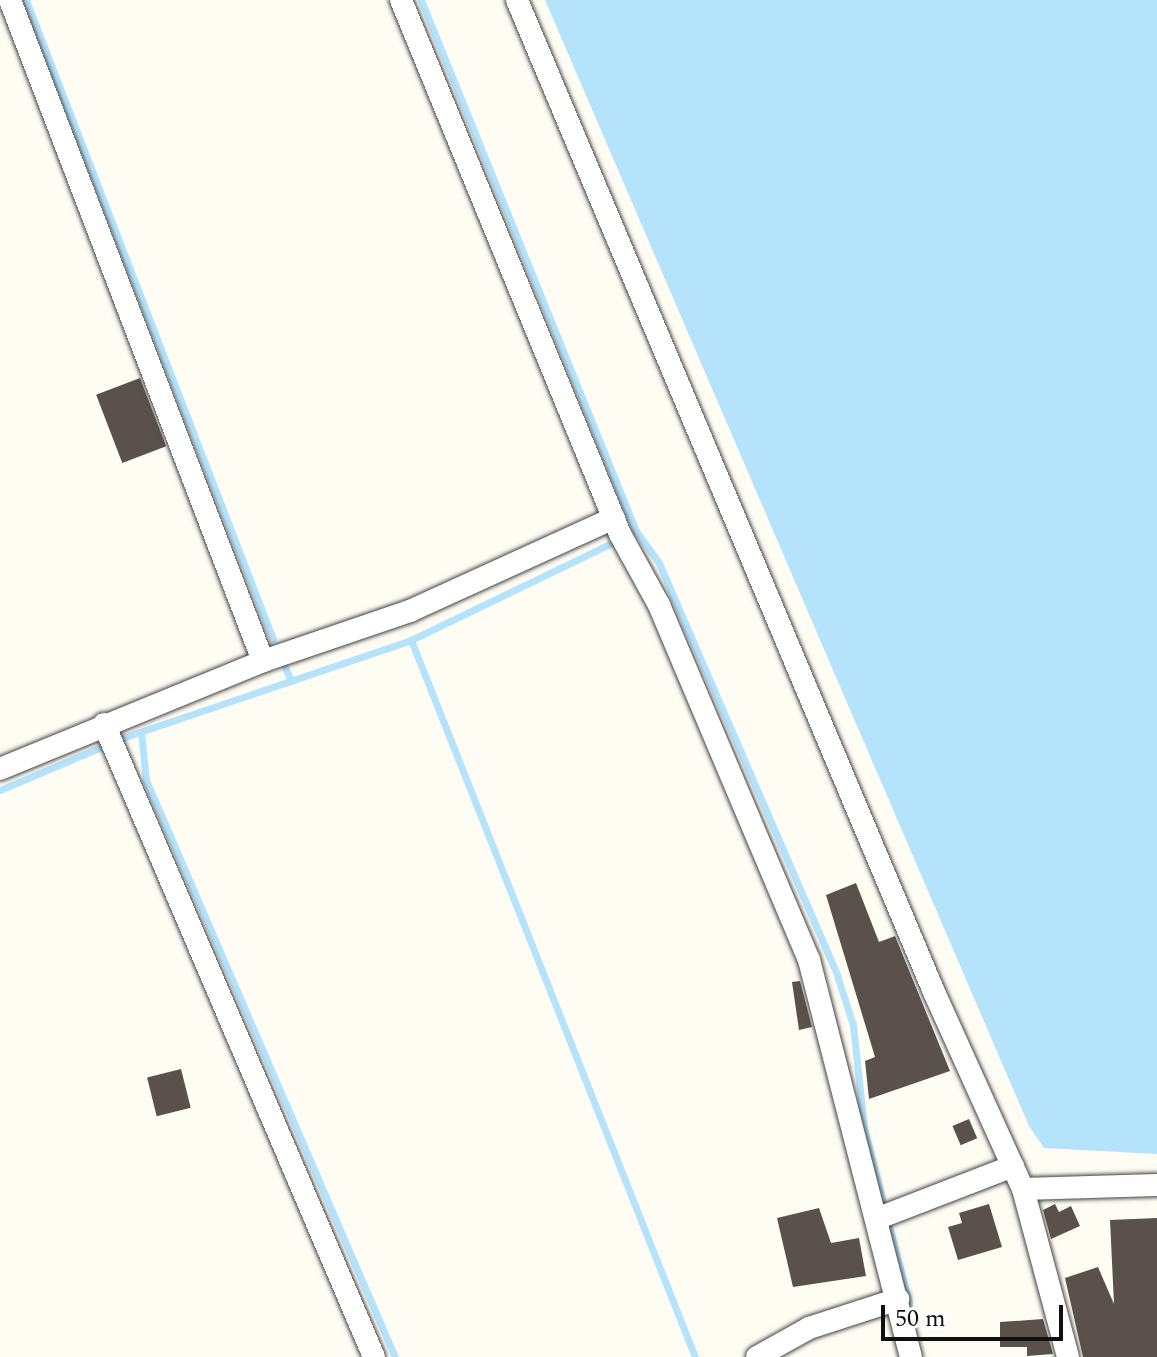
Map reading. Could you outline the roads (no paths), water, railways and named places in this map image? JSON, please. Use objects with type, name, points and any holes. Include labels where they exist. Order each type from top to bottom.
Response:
[{"type":"street","points":[[10,0],[263,661]]},
{"type":"street","points":[[401,0],[620,532],[677,646],[809,960],[884,1216],[911,1357]]},
{"type":"street","points":[[517,0],[1023,1189],[1068,1357]]},
{"type":"street","points":[[0,769],[110,739],[263,661],[410,611],[620,532]]},
{"type":"street","points":[[110,739],[374,1357]]},
{"type":"street","points":[[884,1216],[1013,1166]]},
{"type":"street","points":[[1023,1189],[1157,1185]]},
{"type":"street","points":[[757,1357],[809,1328],[898,1299]]},
{"type":"water","points":[[545,0],[1157,0],[1157,1154],[1044,1148],[1029,1126]]},
{"type":"waterway","points":[[26,0],[273,639]]},
{"type":"waterway","points":[[421,0],[636,531],[659,563],[837,975],[853,1025],[864,1128],[909,1303]]},
{"type":"waterway","points":[[0,790],[125,737],[411,640],[620,539]]},
{"type":"waterway","points":[[411,640],[695,1357]]},
{"type":"waterway","points":[[284,665],[291,681]]},
{"type":"waterway","points":[[141,732],[146,780],[395,1357]]}]
